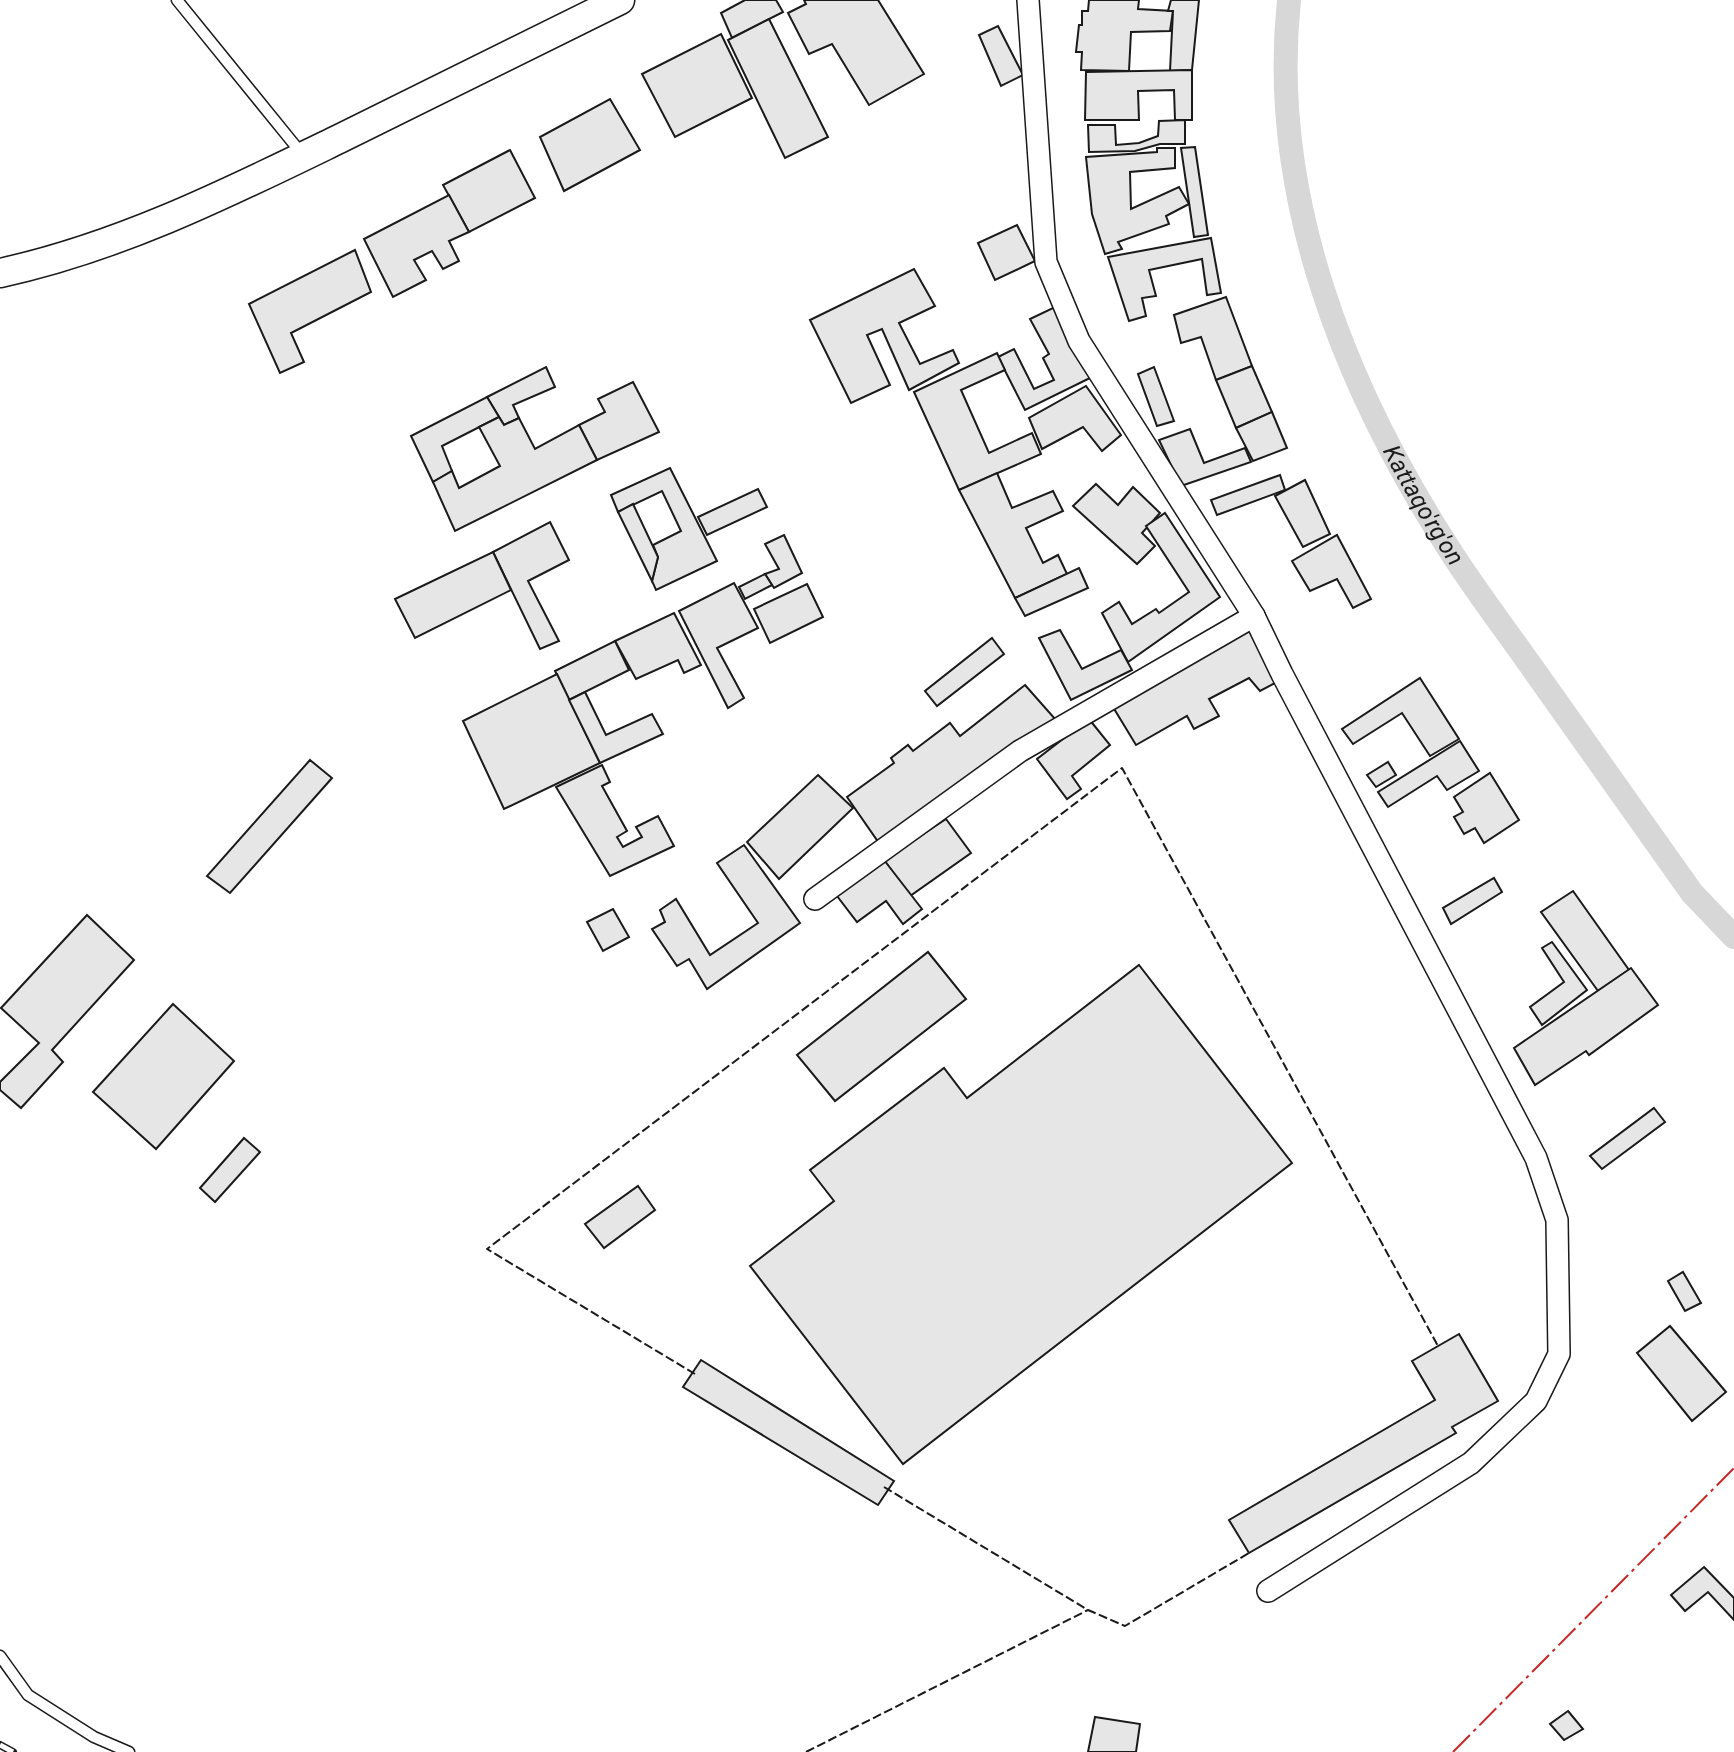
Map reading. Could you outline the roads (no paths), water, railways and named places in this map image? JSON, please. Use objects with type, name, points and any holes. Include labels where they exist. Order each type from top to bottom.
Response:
[{"type":"main road","points":[[0,273],[32,266],[123,237],[214,199],[620,0]]},
{"type":"street","points":[[1028,0],[1046,262],[1079,341],[1254,616],[1288,686],[1536,1158],[1557,1220],[1559,1354],[1536,1401],[1471,1463],[1268,1591]]},
{"type":"street","points":[[815,898],[1020,751],[1254,616]]},
{"type":"lane","points":[[177,0],[304,156]]},
{"type":"lane","points":[[0,1657],[28,1695],[94,1737],[129,1752]]},
{"type":"waterway","name":"Kattaqo'rg'on","points":[[1289,0],[1286,74],[1291,147],[1303,219],[1323,289],[1348,358],[1378,425],[1413,490],[1472,583],[1692,893],[1734,937]]},
{"type":"railway","points":[[0,1745],[13,1752]]}]
